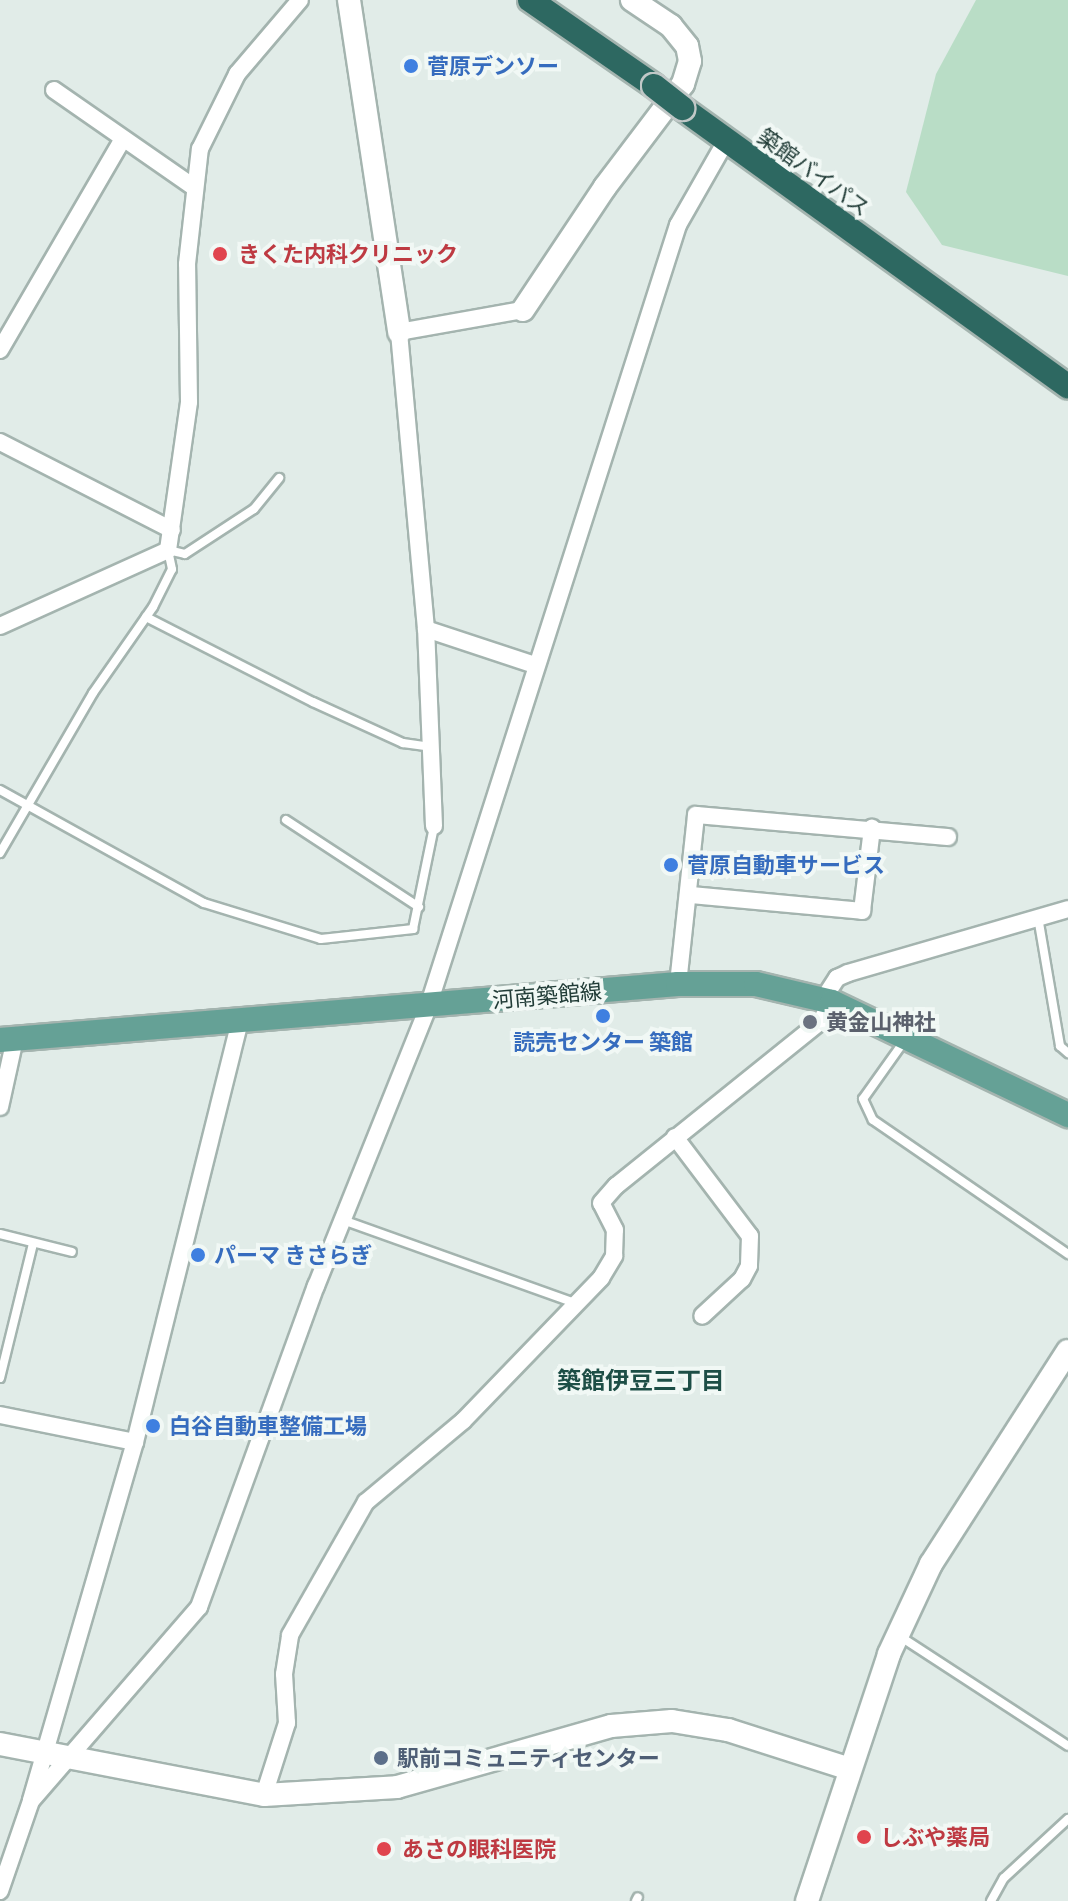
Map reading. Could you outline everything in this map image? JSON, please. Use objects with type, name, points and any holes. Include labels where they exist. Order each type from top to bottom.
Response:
[{"type":"highway","name":"築館バイパス","points":[[530,0],[654,86],[1068,386]]},
{"type":"main road","name":"河南築館線","points":[[7,1040],[678,984],[756,984],[828,1000],[1068,1115]]},
{"type":"street","points":[[3,622],[168,550],[189,402],[187,264],[192,186],[200,149],[237,74],[300,0]]},
{"type":"street","points":[[349,0],[399,332],[426,629],[434,826]]},
{"type":"street","points":[[399,332],[523,310],[605,187],[683,84],[690,61],[687,46],[671,26],[632,0]]},
{"type":"street","points":[[54,90],[192,186]]},
{"type":"street","points":[[0,350],[122,140]]},
{"type":"street","points":[[31,1801],[71,1761],[199,1607],[342,1219],[428,1007],[678,225],[726,141]]},
{"type":"street","points":[[0,442],[172,530]]},
{"type":"street","points":[[426,629],[535,665]]},
{"type":"street","points":[[678,984],[691,895],[696,815],[948,837]]},
{"type":"street","points":[[691,895],[862,911],[872,828]]},
{"type":"street","points":[[264,1795],[287,1723],[284,1674],[290,1635],[366,1502],[463,1421],[575,1304],[614,1256],[615,1230],[601,1203],[675,1137],[820,1022],[837,978],[1068,909]]},
{"type":"street","points":[[0,1891],[31,1801],[135,1442],[240,1021]]},
{"type":"street","points":[[0,1107],[7,1040]]},
{"type":"street","points":[[675,1137],[750,1236],[749,1266],[742,1279],[702,1316]]},
{"type":"street","points":[[807,1901],[898,1636],[931,1564],[1068,1351]]},
{"type":"street","points":[[0,1415],[135,1442]]},
{"type":"street","points":[[0,1744],[71,1761],[264,1795],[397,1787],[611,1726],[672,1721],[728,1730],[850,1769]]},
{"type":"lane","points":[[0,853],[26,803],[146,617],[172,569],[168,550],[185,554],[254,509],[279,478]]},
{"type":"lane","points":[[146,617],[313,702],[403,743],[433,747]]},
{"type":"lane","points":[[0,790],[204,903],[321,939],[413,929],[434,826]]},
{"type":"lane","points":[[286,820],[419,907]]},
{"type":"lane","points":[[1038,917],[1060,1046],[1068,1053]]},
{"type":"lane","points":[[907,1036],[863,1099],[873,1120],[1068,1254]]},
{"type":"lane","points":[[342,1219],[575,1304]]},
{"type":"lane","points":[[0,1234],[72,1252]]},
{"type":"lane","points":[[0,1378],[33,1244]]},
{"type":"lane","points":[[898,1636],[1068,1746]]},
{"type":"lane","points":[[991,1901],[1004,1878],[1068,1819]]},
{"type":"green space","points":[[976,0],[1068,0],[1068,276],[942,245],[906,192],[936,74]]},
{"type":"place","name":"菅原デンソー","points":[[411,66]]},
{"type":"place","name":"きくた内科クリニック","points":[[220,254]]},
{"type":"place","name":"菅原自動車サービス","points":[[671,865]]},
{"type":"place","name":"読売センター 築館","points":[[603,1016]]},
{"type":"place","name":"黄金山神社","points":[[810,1022]]},
{"type":"place","name":"パーマ きさらぎ","points":[[198,1255]]},
{"type":"place","name":"白谷自動車整備工場","points":[[153,1426]]},
{"type":"place","name":"駅前コミュニティセンター","points":[[381,1758]]},
{"type":"place","name":"しぶや薬局","points":[[864,1837]]},
{"type":"place","name":"あさの眼科医院","points":[[384,1849]]},
{"type":"district","name":"築館伊豆三丁目","points":[[641,1380]]}]
